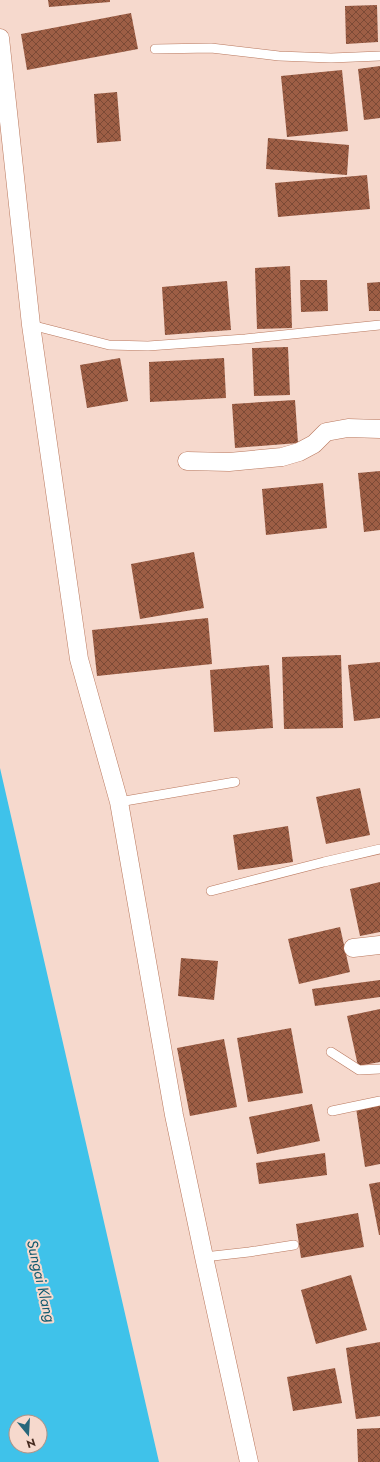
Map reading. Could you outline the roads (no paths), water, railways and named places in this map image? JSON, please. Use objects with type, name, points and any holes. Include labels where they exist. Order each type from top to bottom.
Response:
[{"type":"street","points":[[0,38],[32,325],[79,659],[119,802],[174,1115],[249,1462]]},
{"type":"street","points":[[187,461],[229,462],[282,457],[299,452],[314,444],[326,432],[348,428],[380,429]]},
{"type":"street","points":[[353,948],[380,945]]},
{"type":"lane","points":[[155,49],[211,48],[280,56],[331,58],[380,56]]},
{"type":"lane","points":[[32,325],[109,345],[148,346],[245,339],[380,325]]},
{"type":"lane","points":[[119,802],[235,782]]},
{"type":"lane","points":[[211,891],[380,849]]},
{"type":"lane","points":[[331,1052],[359,1070],[380,1069]]},
{"type":"lane","points":[[332,1111],[380,1101]]},
{"type":"lane","points":[[204,1257],[294,1245]]},
{"type":"water","name":"Sungai Klang","points":[[0,768],[159,1462],[0,1462]]}]
